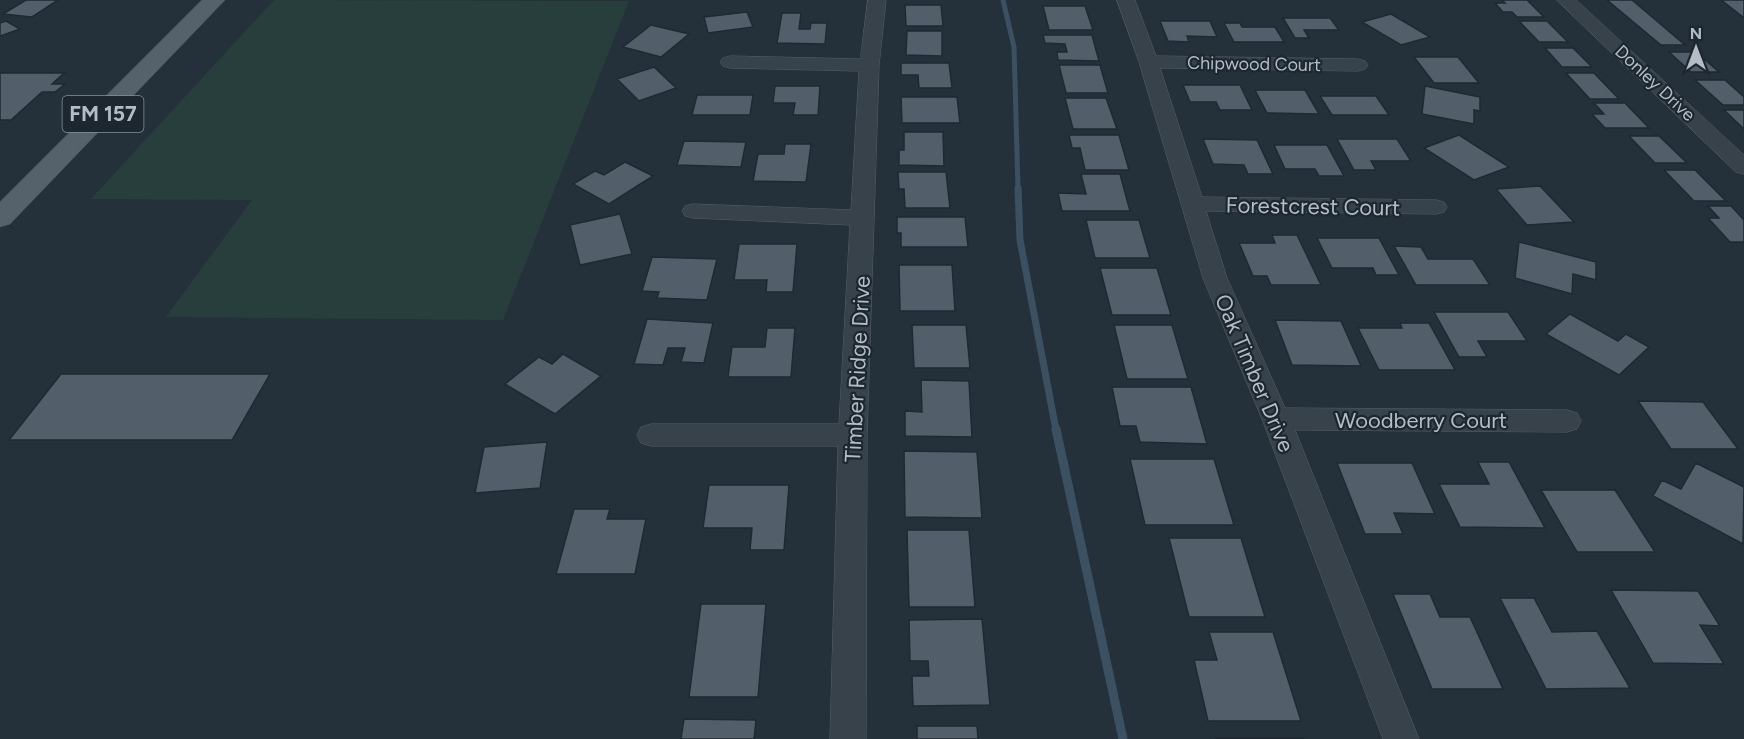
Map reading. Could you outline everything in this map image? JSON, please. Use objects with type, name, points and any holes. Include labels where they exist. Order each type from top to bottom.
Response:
[{"type":"main road","name":"FM 157","points":[[0,218],[214,0]]},
{"type":"street","name":"Timber Ridge Drive","points":[[848,739],[853,435],[869,65],[877,0]]},
{"type":"street","name":"Oak Timber Drive","points":[[1126,0],[1149,62],[1215,278],[1276,419],[1401,739]]},
{"type":"street","name":"Donley Drive","points":[[1566,0],[1744,167]]},
{"type":"street","points":[[730,62],[869,65]]},
{"type":"street","name":"Chipwood Court","points":[[1149,62],[1359,65]]},
{"type":"street","name":"Forestcrest Court","points":[[1191,204],[1436,207]]},
{"type":"street","points":[[693,211],[864,218]]},
{"type":"street","name":"Woodberry Court","points":[[1276,419],[1567,421]]},
{"type":"street","points":[[651,435],[853,435]]},
{"type":"green space","points":[[274,0],[629,1],[503,320],[166,317],[252,200],[91,199]]},
{"type":"building","points":[[26,0],[58,0],[32,17],[3,14]]},
{"type":"building","points":[[1502,0],[1527,0],[1544,17],[1517,17],[1512,12],[1503,12],[1495,3],[1505,3]]},
{"type":"building","points":[[1607,0],[1632,0],[1685,45],[1661,45]]},
{"type":"building","points":[[1721,0],[1744,0],[1744,17],[1743,17]]},
{"type":"building","points":[[905,5],[941,5],[943,26],[906,26]]},
{"type":"building","points":[[1043,6],[1085,6],[1093,30],[1049,30]]},
{"type":"building","points":[[747,12],[753,27],[708,33],[704,17]]},
{"type":"building","points":[[782,13],[801,13],[799,29],[810,29],[811,23],[827,23],[825,44],[777,43]]},
{"type":"building","points":[[1391,14],[1430,37],[1401,45],[1362,22]]},
{"type":"building","points":[[1283,18],[1330,18],[1339,30],[1304,30],[1309,38],[1295,38]]},
{"type":"building","points":[[6,21],[20,29],[0,36],[0,23]]},
{"type":"building","points":[[1160,21],[1210,21],[1217,37],[1187,36],[1189,42],[1168,41]]},
{"type":"building","points":[[1519,21],[1547,21],[1568,42],[1539,42]]},
{"type":"building","points":[[1224,23],[1240,23],[1242,27],[1275,27],[1284,42],[1234,42]]},
{"type":"building","points":[[651,25],[689,34],[661,57],[623,47]]},
{"type":"building","points":[[907,31],[942,31],[942,56],[906,55]]},
{"type":"building","points":[[1043,35],[1092,35],[1099,61],[1058,60],[1057,52],[1067,52],[1065,44],[1045,43]]},
{"type":"building","points":[[1545,48],[1573,48],[1592,67],[1562,67]]},
{"type":"building","points":[[1669,52],[1696,52],[1719,72],[1691,72]]},
{"type":"building","points":[[1414,57],[1458,57],[1479,83],[1434,83]]},
{"type":"building","points":[[901,63],[949,63],[952,88],[919,88],[918,75],[901,75]]},
{"type":"building","points":[[1059,65],[1100,65],[1108,93],[1066,93]]},
{"type":"building","points":[[654,67],[676,88],[639,101],[617,79]]},
{"type":"building","points":[[0,73],[64,73],[52,84],[65,84],[55,92],[42,92],[11,120],[0,120]]},
{"type":"building","points":[[1566,73],[1594,73],[1619,99],[1590,99]]},
{"type":"building","points":[[1695,80],[1725,80],[1744,97],[1744,105],[1723,105]]},
{"type":"building","points":[[1183,85],[1240,85],[1252,110],[1220,110],[1216,102],[1190,102]]},
{"type":"building","points":[[775,86],[820,86],[818,115],[793,115],[795,103],[773,103]]},
{"type":"building","points":[[1425,86],[1480,97],[1480,111],[1474,110],[1474,124],[1422,114]]},
{"type":"building","points":[[1255,90],[1305,90],[1319,114],[1267,113]]},
{"type":"building","points":[[697,95],[753,95],[750,115],[692,115]]},
{"type":"building","points":[[1320,96],[1376,96],[1389,115],[1332,115]]},
{"type":"building","points":[[901,97],[957,97],[960,123],[902,123]]},
{"type":"building","points":[[1065,98],[1106,98],[1117,129],[1073,129]]},
{"type":"building","points":[[1594,103],[1625,103],[1649,128],[1605,128],[1592,114],[1604,114]]},
{"type":"building","points":[[1724,110],[1744,110],[1744,129]]},
{"type":"building","points":[[904,132],[943,132],[944,166],[899,165],[899,150],[904,150]]},
{"type":"building","points":[[1069,135],[1119,135],[1129,170],[1085,170],[1080,148],[1072,148]]},
{"type":"building","points":[[1459,135],[1509,167],[1474,180],[1424,148]]},
{"type":"building","points":[[1629,136],[1659,136],[1687,163],[1655,163]]},
{"type":"building","points":[[1203,139],[1257,140],[1273,174],[1248,174],[1244,165],[1213,164]]},
{"type":"building","points":[[1337,139],[1397,139],[1411,161],[1371,161],[1376,170],[1354,170]]},
{"type":"building","points":[[684,141],[746,142],[741,167],[677,165]]},
{"type":"building","points":[[785,144],[811,144],[806,182],[753,181],[758,154],[784,154]]},
{"type":"building","points":[[1274,145],[1327,145],[1344,176],[1319,176],[1315,169],[1285,169]]},
{"type":"building","points":[[625,162],[653,176],[609,204],[573,184],[595,171],[604,175]]},
{"type":"building","points":[[1664,170],[1695,170],[1726,201],[1694,201]]},
{"type":"building","points":[[898,172],[946,172],[950,208],[905,208],[904,189],[899,189]]},
{"type":"building","points":[[1081,174],[1120,174],[1130,211],[1062,211],[1058,193],[1086,194]]},
{"type":"building","points":[[1540,186],[1574,222],[1527,225],[1496,189]]},
{"type":"building","points":[[1708,206],[1731,206],[1744,220],[1744,242],[1730,242],[1708,218],[1719,218]]},
{"type":"building","points":[[620,214],[632,254],[580,265],[570,225]]},
{"type":"building","points":[[897,217],[965,217],[968,247],[901,247],[901,233],[897,233]]},
{"type":"building","points":[[1086,220],[1139,220],[1150,258],[1095,258]]},
{"type":"building","points":[[1272,235],[1297,235],[1321,285],[1271,285],[1267,276],[1253,276],[1239,243],[1275,243]]},
{"type":"building","points":[[1317,238],[1379,238],[1399,275],[1376,275],[1373,268],[1332,268]]},
{"type":"building","points":[[1519,242],[1596,262],[1596,280],[1573,274],[1572,294],[1515,278]]},
{"type":"building","points":[[739,244],[797,244],[793,292],[766,292],[767,280],[734,280]]},
{"type":"building","points":[[1394,246],[1421,247],[1428,259],[1473,259],[1490,285],[1416,285]]},
{"type":"building","points":[[652,257],[717,259],[707,300],[657,298],[659,292],[642,291]]},
{"type":"building","points":[[899,265],[952,265],[955,311],[900,311]]},
{"type":"building","points":[[1100,268],[1157,268],[1171,315],[1112,315]]},
{"type":"building","points":[[1434,312],[1508,312],[1527,341],[1478,341],[1487,357],[1459,357]]},
{"type":"building","points":[[1570,314],[1618,341],[1626,334],[1649,347],[1619,375],[1546,334]]},
{"type":"building","points":[[647,319],[713,323],[704,363],[681,362],[685,348],[668,348],[663,365],[634,364]]},
{"type":"building","points":[[1275,320],[1341,321],[1361,366],[1292,365]]},
{"type":"building","points":[[1400,323],[1429,323],[1455,370],[1379,370],[1358,328],[1402,328]]},
{"type":"building","points":[[912,325],[966,325],[970,368],[914,368]]},
{"type":"building","points":[[1114,325],[1172,325],[1188,379],[1127,379]]},
{"type":"building","points":[[767,328],[795,328],[791,377],[728,377],[732,347],[765,347]]},
{"type":"building","points":[[563,354],[601,376],[555,414],[505,384],[539,357],[552,364]]},
{"type":"building","points":[[61,374],[270,374],[232,440],[9,440]]},
{"type":"building","points":[[921,380],[969,381],[972,437],[905,436],[905,411],[922,412]]},
{"type":"building","points":[[1112,387],[1191,387],[1207,444],[1140,442],[1136,426],[1120,426]]},
{"type":"building","points":[[1638,401],[1703,402],[1738,449],[1671,449]]},
{"type":"building","points":[[547,442],[540,488],[475,493],[484,447]]},
{"type":"building","points":[[904,451],[977,452],[982,518],[905,517]]},
{"type":"building","points":[[1130,459],[1214,459],[1234,525],[1145,525]]},
{"type":"building","points":[[1478,462],[1509,462],[1545,528],[1460,527],[1439,484],[1489,484]]},
{"type":"building","points":[[1337,463],[1412,463],[1435,514],[1394,513],[1403,534],[1365,534]]},
{"type":"building","points":[[1696,463],[1744,487],[1743,544],[1653,496],[1662,480],[1681,489]]},
{"type":"building","points":[[709,485],[789,485],[784,550],[750,550],[752,528],[703,528]]},
{"type":"building","points":[[1541,490],[1615,490],[1655,552],[1577,552]]},
{"type":"building","points":[[574,509],[610,509],[607,519],[646,519],[635,574],[556,574]]},
{"type":"building","points":[[907,530],[969,530],[975,607],[909,607]]},
{"type":"building","points":[[1169,538],[1241,538],[1265,617],[1189,617]]},
{"type":"building","points":[[1611,590],[1698,591],[1720,626],[1700,625],[1724,664],[1653,663]]},
{"type":"building","points":[[1393,594],[1430,594],[1440,617],[1470,617],[1503,689],[1432,689]]},
{"type":"building","points":[[1500,598],[1534,598],[1552,632],[1597,631],[1630,688],[1546,689]]},
{"type":"building","points":[[701,604],[766,604],[758,697],[689,697]]},
{"type":"building","points":[[982,619],[990,705],[913,706],[912,676],[929,676],[928,661],[910,661],[909,620]]},
{"type":"building","points":[[1209,632],[1273,632],[1301,721],[1208,721],[1194,660],[1217,660]]},
{"type":"building","points":[[684,719],[756,720],[754,739],[681,739]]},
{"type":"building","points":[[917,726],[977,726],[978,739],[917,739]]},
{"type":"building","points":[[1303,738],[1304,739],[1216,739]]},
{"type":"waterway","points":[[1003,0],[1014,47],[1018,189]]},
{"type":"waterway","points":[[1018,188],[1020,240],[1056,430]]},
{"type":"waterway","points":[[1056,429],[1123,739]]}]
